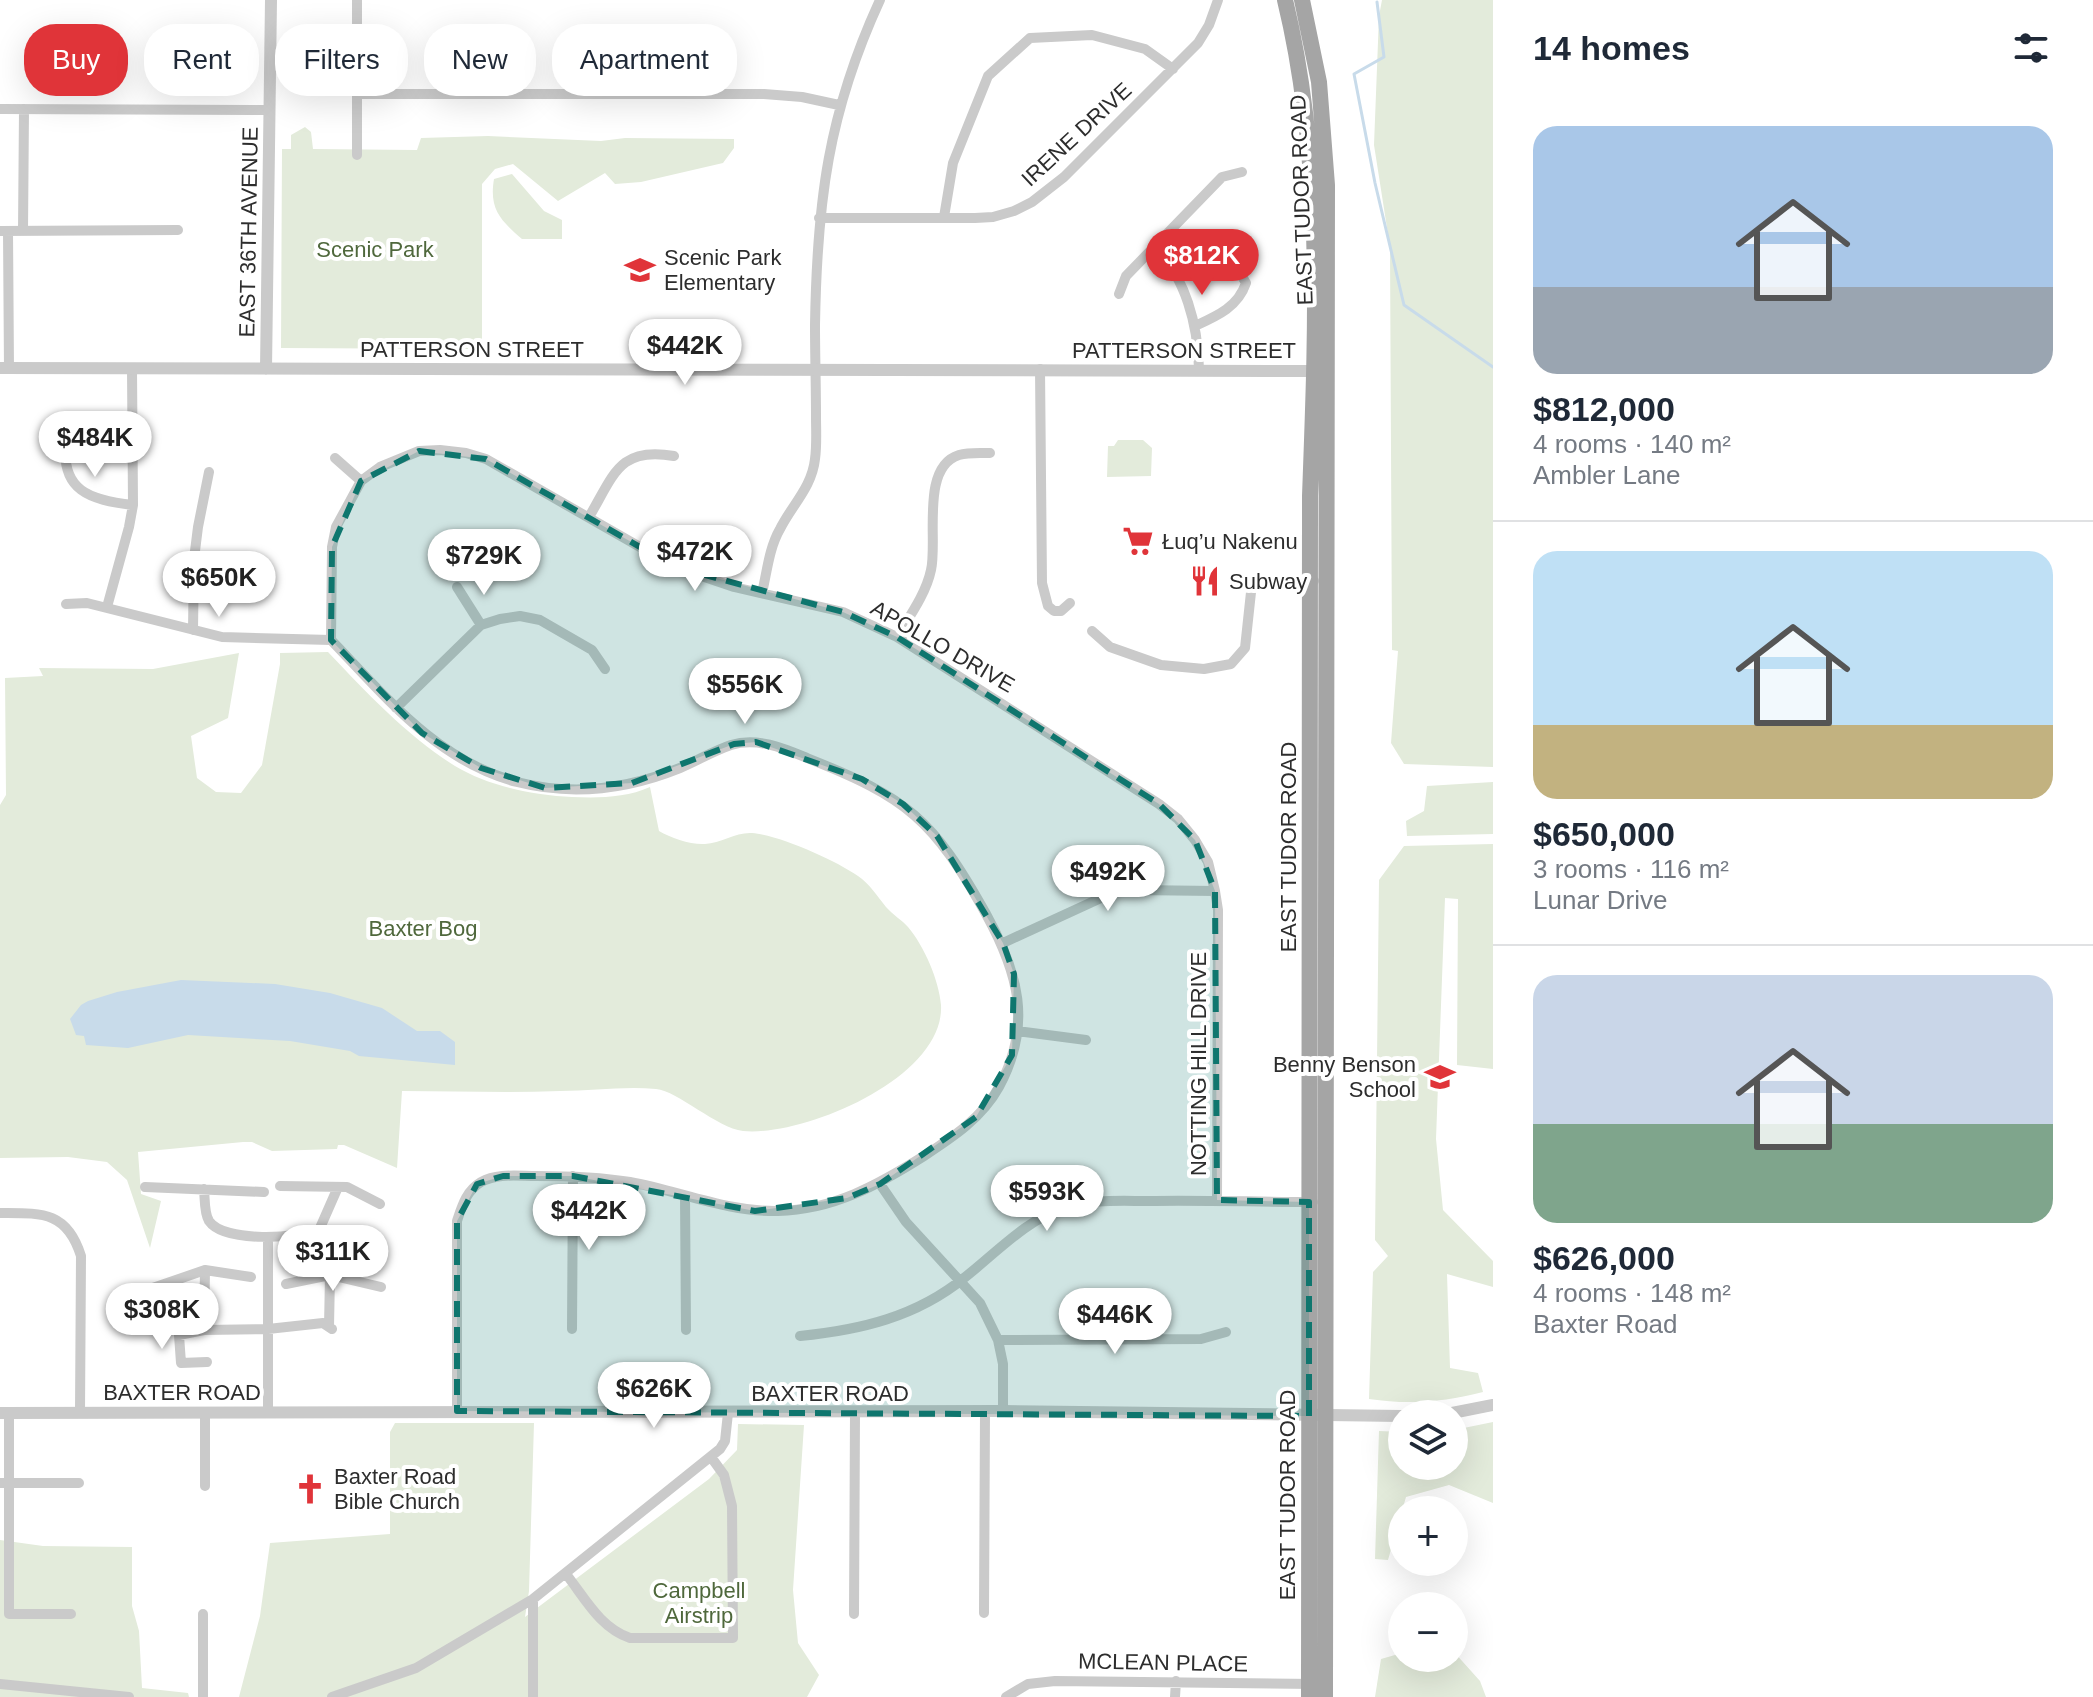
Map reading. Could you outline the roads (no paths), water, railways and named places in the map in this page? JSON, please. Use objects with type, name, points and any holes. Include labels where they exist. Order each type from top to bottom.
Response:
[{"type":"main road","name":"EAST TUDOR ROAD","points":[[1285,0],[1295,41],[1310,153],[1320,371]]},
{"type":"main road","name":"EAST TUDOR ROAD","points":[[1302,0],[1319,82],[1325,132],[1318,581],[1317,1691]]},
{"type":"street","name":"EAST 36TH AVENUE","points":[[266,369],[271,0]]},
{"type":"street","points":[[357,0],[357,24]]},
{"type":"street","points":[[762,593],[771,549],[804,491],[816,457],[819,218],[830,140],[839,105],[851,66],[880,0]]},
{"type":"street","name":"IRENE DRIVE","points":[[819,218],[993,217],[1032,202],[1064,177],[1198,43],[1218,0]]},
{"type":"street","points":[[944,217],[953,163],[988,76],[1030,38],[1092,35],[1145,49],[1173,69]]},
{"type":"street","points":[[408,94],[764,94],[802,97],[839,105]]},
{"type":"street","points":[[357,96],[357,155]]},
{"type":"street","points":[[0,109],[269,110]]},
{"type":"street","points":[[23,231],[24,109]]},
{"type":"street","points":[[1119,294],[1126,276],[1222,177],[1242,172]]},
{"type":"street","points":[[4,368],[4,231],[178,230]]},
{"type":"street","points":[[1153,246],[1169,260],[1175,272],[1195,326],[1199,369]]},
{"type":"street","points":[[1195,326],[1220,314],[1241,297],[1246,283],[1227,259]]},
{"type":"street","name":"PATTERSON STREET","points":[[4,368],[1320,371]]},
{"type":"street","points":[[107,607],[133,505],[132,369]]},
{"type":"street","name":"PATTERSON STREET","points":[[1040,369],[1042,583],[1048,606],[1054,611],[1061,611],[1070,603]]},
{"type":"street","points":[[66,441],[64,460],[69,477],[83,491],[99,501],[133,505]]},
{"type":"street","name":"APOLLO DRIVE","points":[[361,481],[380,467],[419,451],[466,453],[486,459],[675,567],[705,579],[843,612],[897,637],[1159,804]]},
{"type":"street","points":[[589,517],[616,472],[630,458],[654,452],[674,456]]},
{"type":"street","points":[[897,637],[930,575],[936,482],[948,461],[958,455],[990,453]]},
{"type":"street","points":[[335,458],[361,481],[336,527],[332,547],[331,640],[422,733],[451,754],[513,781],[545,788],[604,789],[661,775],[734,744],[756,742],[776,745],[862,779],[920,818],[953,858],[1003,943],[1014,974],[1018,1001],[1012,1055],[998,1088],[976,1117],[951,1138],[880,1184],[847,1198],[783,1211],[726,1207],[631,1182],[573,1176],[503,1176],[477,1184],[468,1193],[457,1221],[457,1411]]},
{"type":"street","points":[[193,630],[194,559],[209,472]]},
{"type":"street","points":[[1092,631],[1110,647],[1161,665],[1204,669],[1231,664],[1245,648],[1252,583],[1318,581]]},
{"type":"street","points":[[457,587],[481,625]]},
{"type":"street","points":[[66,604],[87,603],[107,607],[222,637],[331,640]]},
{"type":"street","points":[[396,708],[481,625],[500,619],[520,616],[540,620],[592,650],[605,669]]},
{"type":"street","name":"NOTTING HILL DRIVE","points":[[1159,804],[1178,819],[1208,862],[1218,910],[1217,1200]]},
{"type":"street","points":[[1003,943],[1114,892],[1215,891]]},
{"type":"street","points":[[1017,1031],[1086,1040]]},
{"type":"street","points":[[572,1329],[573,1176]]},
{"type":"street","points":[[880,1184],[906,1222],[980,1303],[998,1340],[1003,1364],[1003,1411]]},
{"type":"street","points":[[280,1186],[347,1187],[380,1204]]},
{"type":"street","points":[[145,1187],[264,1192]]},
{"type":"street","points":[[204,1189],[207,1219],[215,1227],[228,1232],[268,1237],[296,1237],[320,1228],[338,1187]]},
{"type":"street","points":[[685,1196],[686,1330]]},
{"type":"street","points":[[800,1336],[838,1332],[887,1320],[935,1300],[1040,1218],[1083,1202],[1317,1202]]},
{"type":"street","points":[[0,1213],[50,1216],[66,1225],[75,1238],[81,1256],[80,1413]]},
{"type":"street","points":[[268,1237],[268,1412]]},
{"type":"street","points":[[204,1330],[205,1270]]},
{"type":"street","points":[[144,1291],[205,1270],[251,1277]]},
{"type":"street","points":[[207,1362],[181,1363],[179,1335],[204,1330],[268,1329],[323,1323],[330,1328],[330,1275]]},
{"type":"street","points":[[286,1284],[330,1275],[381,1287]]},
{"type":"street","points":[[998,1340],[1201,1339],[1226,1332]]},
{"type":"street","points":[[1468,1410],[1493,1405]]},
{"type":"street","name":"BAXTER ROAD","points":[[4,1413],[1003,1411],[1388,1416]]},
{"type":"street","points":[[205,1412],[205,1486]]},
{"type":"street","points":[[984,1613],[985,1412]]},
{"type":"street","points":[[4,1413],[9,1614],[71,1614]]},
{"type":"street","points":[[332,1697],[416,1668],[533,1599],[711,1457],[725,1441],[728,1413]]},
{"type":"street","points":[[854,1614],[855,1413]]},
{"type":"street","points":[[566,1574],[607,1627],[630,1638],[733,1638],[732,1506],[724,1475],[711,1457]]},
{"type":"street","points":[[4,1483],[79,1483]]},
{"type":"street","points":[[533,1599],[533,1697]]},
{"type":"street","points":[[203,1614],[203,1697]]},
{"type":"street","name":"MCLEAN PLACE","points":[[1006,1697],[1028,1684],[1055,1681],[1253,1683],[1317,1691]]},
{"type":"street","points":[[1175,1697],[1176,1681]]},
{"type":"street","points":[[1253,1683],[1253,1697]]},
{"type":"street","points":[[0,1684],[129,1697]]},
{"type":"water","name":"Baxter Bog","points":[[181,980],[275,984],[330,993],[382,1008],[417,1031],[440,1031],[455,1042],[455,1065],[359,1056],[350,1051],[290,1041],[188,1035],[128,1048],[86,1045],[84,1036],[76,1035],[70,1019],[88,1001]]},
{"type":"waterway","points":[[1377,2],[1384,57],[1354,74],[1375,183],[1404,305],[1493,367]]},
{"type":"place","name":"Scenic Park Elementary","points":[[640,270]]},
{"type":"place","name":"Łuq’u Nakenu","points":[[1138,541]]},
{"type":"place","name":"Subway","points":[[1205,581]]},
{"type":"place","name":"Benny Benson School","points":[[1440,1077]]},
{"type":"place","name":"Baxter Road Bible Church","points":[[310,1489]]},
{"type":"park label","name":"Scenic Park","points":[[375,249]]},
{"type":"park label","name":"Campbell Airstrip","points":[[699,1602]]}]
